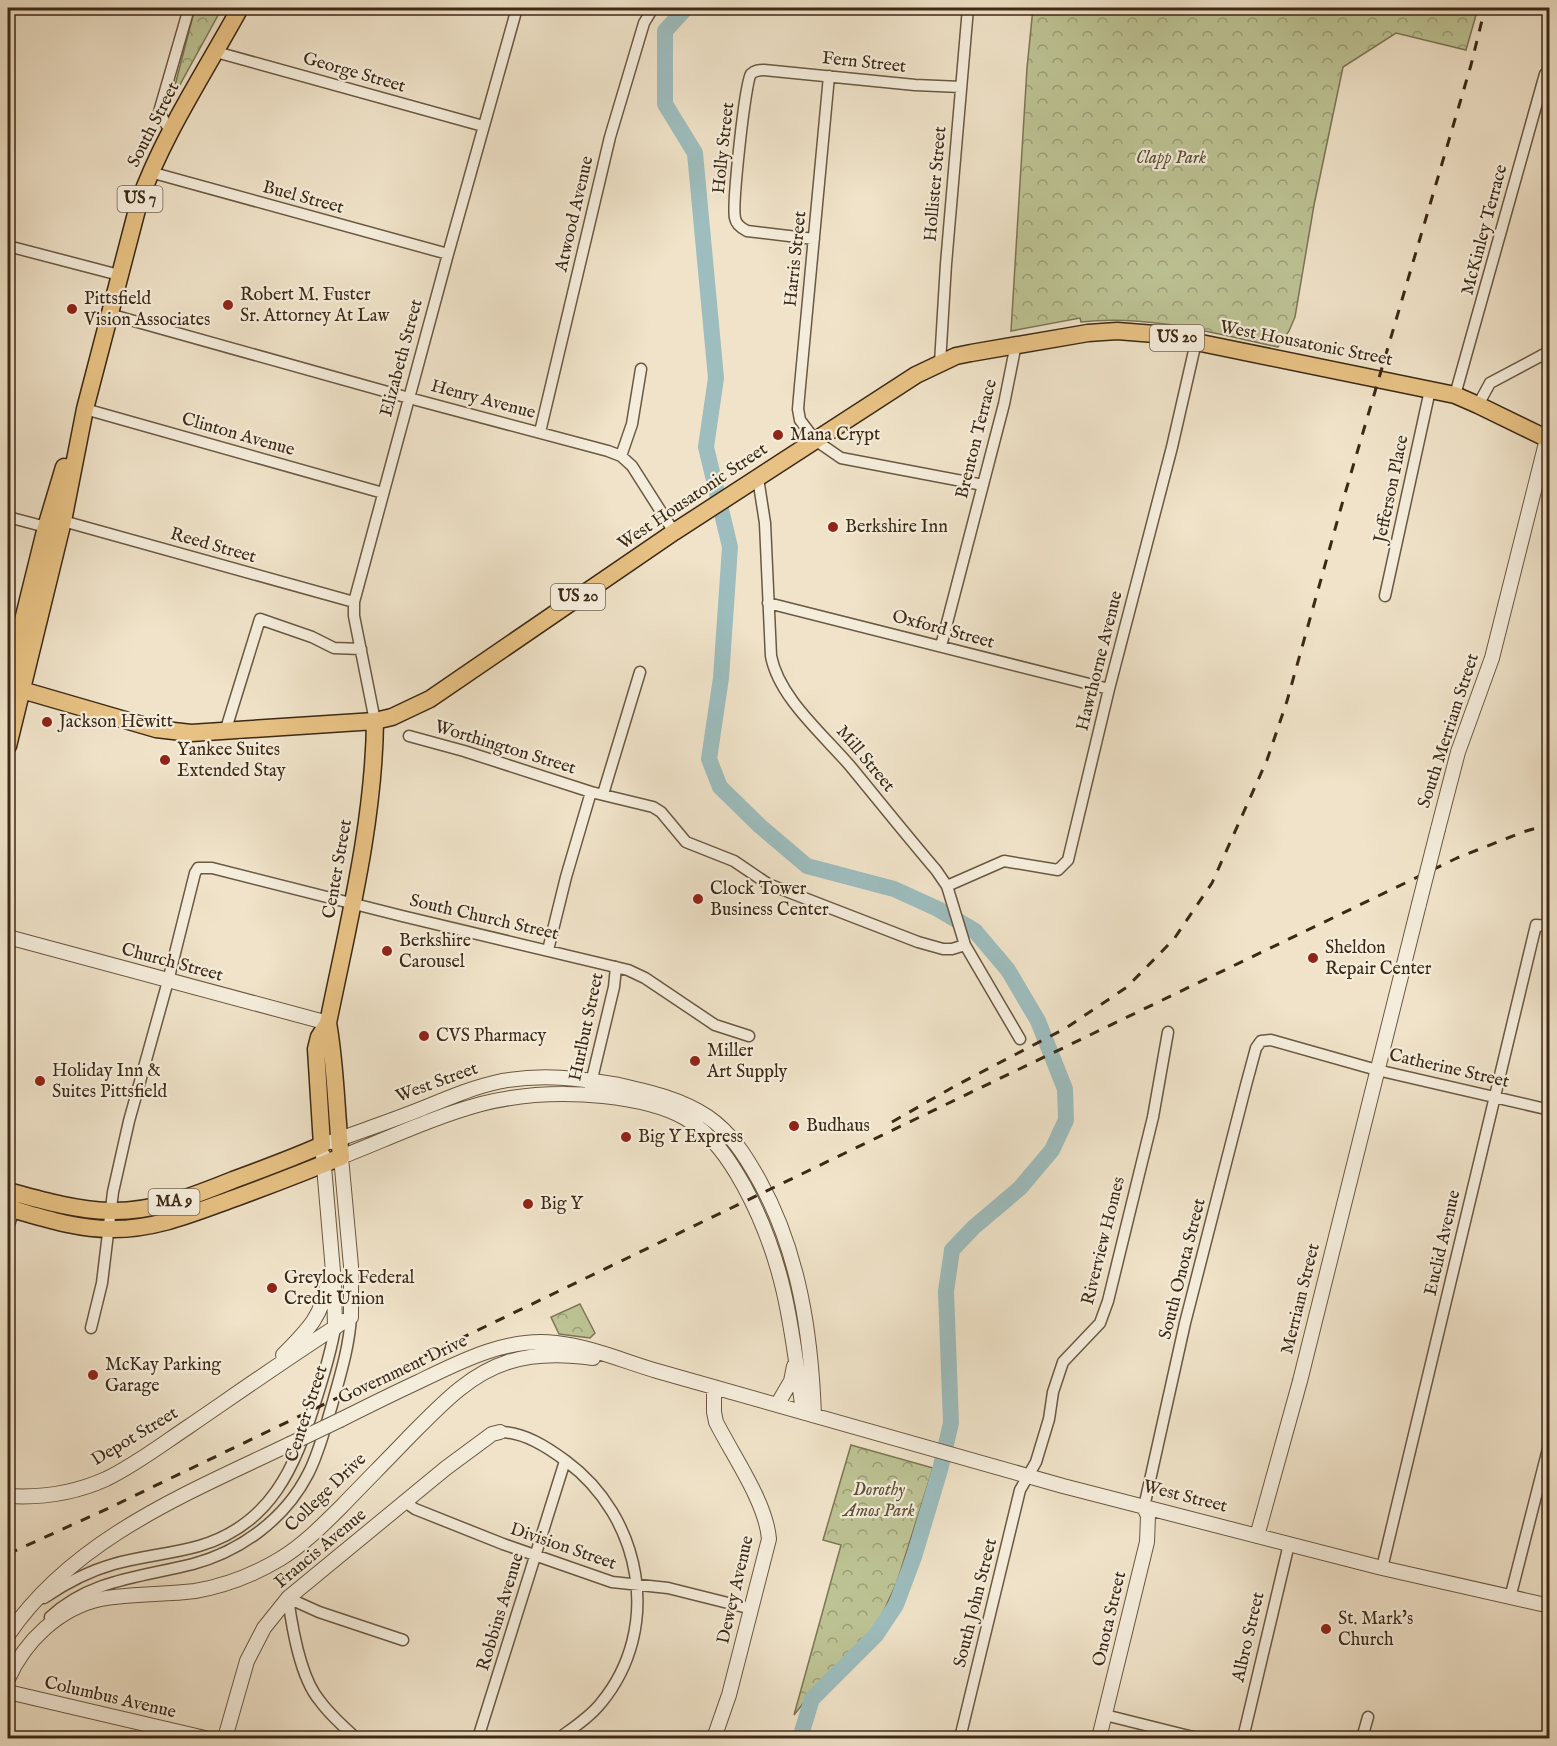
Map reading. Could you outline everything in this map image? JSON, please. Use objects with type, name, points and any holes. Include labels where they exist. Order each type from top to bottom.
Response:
[{"type":"highway","name":"South Street","points":[[12,685],[63,521],[85,409],[139,202],[150,172],[170,131],[240,8]]},
{"type":"highway","name":"West Housatonic Street","points":[[12,685],[156,729],[191,733],[375,721],[392,717],[430,699],[699,515],[916,375],[940,363],[971,353],[1017,344],[1088,333],[1117,331],[1155,334],[1455,395],[1548,440]]},
{"type":"highway","name":"South Street","points":[[8,746],[12,685],[46,527],[68,453],[85,409]]},
{"type":"highway","name":"Center Street","points":[[341,1157],[328,1023],[373,783],[375,721]]},
{"type":"highway","name":"Center Street","points":[[322,1145],[316,1049],[319,1036],[328,1023]]},
{"type":"highway","name":"West Street","points":[[12,1201],[111,1211],[151,1208],[171,1203],[322,1145]]},
{"type":"highway","name":"West Street","points":[[12,1201],[65,1224],[109,1229],[140,1227],[175,1220],[341,1157]]},
{"type":"street","points":[[170,131],[159,112],[189,8]]},
{"type":"street","name":"Elizabeth Street","points":[[375,721],[354,616],[354,602],[517,8]]},
{"type":"street","name":"Atwood Avenue","points":[[540,432],[610,137],[644,23],[653,8]]},
{"type":"street","name":"Hollister Street","points":[[940,363],[946,264],[968,8]]},
{"type":"street","name":"George Street","points":[[216,52],[483,126]]},
{"type":"street","name":"Holly Street","points":[[764,70],[757,70],[748,81],[736,189],[735,220],[740,227],[751,231],[814,239]]},
{"type":"street","name":"Fern Street","points":[[764,70],[915,85],[961,87]]},
{"type":"street","name":"McKinley Terrace","points":[[1455,395],[1545,74]]},
{"type":"street","name":"Harris Street","points":[[814,440],[800,420],[798,409],[830,76]]},
{"type":"street","name":"Buel Street","points":[[150,172],[448,254]]},
{"type":"street","points":[[8,246],[119,275]]},
{"type":"street","name":"Henry Avenue","points":[[109,314],[621,456]]},
{"type":"street","name":"Hawthorne Avenue","points":[[947,886],[1004,861],[1058,870],[1068,860],[1196,342]]},
{"type":"street","name":"Brenton Terrace","points":[[942,646],[1004,404],[1017,344]]},
{"type":"street","points":[[1478,405],[1490,383],[1550,351]]},
{"type":"street","points":[[641,369],[633,424],[621,456],[632,466],[674,532]]},
{"type":"street","name":"Jefferson Place","points":[[1385,596],[1430,390]]},
{"type":"street","name":"Clinton Avenue","points":[[85,409],[383,493]]},
{"type":"street","points":[[814,440],[841,458],[983,485]]},
{"type":"street","name":"South Merriam Street","points":[[1377,1070],[1458,752],[1492,658],[1548,440]]},
{"type":"street","name":"Mill Street","points":[[753,481],[765,524],[773,666],[791,700],[850,766],[947,886],[964,945],[1020,1039]]},
{"type":"street","points":[[8,517],[46,527]]},
{"type":"street","name":"Reed Street","points":[[63,521],[354,602]]},
{"type":"street","name":"Oxford Street","points":[[768,603],[1109,689]]},
{"type":"street","points":[[225,732],[260,619],[334,648],[361,649]]},
{"type":"street","points":[[603,794],[640,672]]},
{"type":"street","name":"Worthington Street","points":[[409,736],[591,792],[653,807],[661,812],[686,842],[734,861],[768,884],[943,950],[952,950],[964,945]]},
{"type":"street","points":[[548,950],[566,877],[591,792]]},
{"type":"street","name":"South Church Street","points":[[168,981],[184,913],[198,868],[212,868],[616,967],[645,978],[715,1025],[749,1036]]},
{"type":"street","name":"Euclid Avenue","points":[[1382,1568],[1536,925],[1550,926]]},
{"type":"street","name":"Church Street","points":[[8,937],[328,1023]]},
{"type":"street","name":"Hurlbut Street","points":[[590,1087],[614,987],[616,967]]},
{"type":"street","points":[[91,1328],[102,1283],[113,1192],[129,1121],[168,981]]},
{"type":"street","name":"Riverview Homes","points":[[1028,1476],[1036,1462],[1049,1419],[1053,1392],[1063,1362],[1100,1323],[1108,1301],[1153,1117],[1168,1032]]},
{"type":"street","name":"Catherine Street","points":[[1261,1041],[1271,1040],[1377,1070],[1550,1110]]},
{"type":"street","name":"South Onota Street","points":[[1144,1507],[1185,1323],[1246,1085],[1256,1048],[1261,1041]]},
{"type":"street","name":"Merriam Street","points":[[1257,1536],[1300,1381],[1377,1070]]},
{"type":"street","name":"West Street","points":[[322,1145],[423,1108],[454,1094],[485,1085],[534,1077],[565,1077],[620,1097],[665,1109],[698,1127],[718,1147],[736,1172],[756,1209],[771,1245],[784,1289],[809,1414]]},
{"type":"street","name":"West Street","points":[[341,1157],[483,1104],[590,1087],[659,1095],[696,1110],[721,1127],[745,1155],[782,1227],[793,1261],[808,1335],[809,1414]]},
{"type":"street","name":"Center Street","points":[[8,1635],[27,1611],[62,1586],[98,1569],[202,1545],[220,1538],[250,1519],[284,1482],[296,1458],[325,1371],[335,1328],[334,1283],[322,1145]]},
{"type":"street","name":"Center Street","points":[[8,1679],[23,1650],[57,1611],[90,1590],[120,1579],[191,1564],[223,1554],[250,1538],[276,1517],[302,1485],[318,1451],[346,1357],[351,1317],[351,1266],[341,1157]]},
{"type":"street","points":[[8,1228],[12,1201]]},
{"type":"street","name":"Depot Street","points":[[267,1371],[302,1336],[316,1318],[325,1298],[332,1260]]},
{"type":"street","name":"Depot Street","points":[[8,1496],[36,1496],[71,1491],[106,1479],[148,1454],[267,1371],[351,1317]]},
{"type":"street","name":"Government Drive","points":[[27,1611],[78,1562],[122,1530],[170,1502],[486,1351],[539,1342],[574,1346],[809,1414]]},
{"type":"street","name":"West Street","points":[[777,1405],[791,1381],[795,1351]]},
{"type":"street","name":"College Drive","points":[[23,1650],[52,1623],[89,1602],[206,1589],[247,1575],[281,1558],[315,1532],[451,1396],[477,1376],[497,1366],[526,1357],[565,1355],[641,1367]]},
{"type":"street","name":"Dewey Avenue","points":[[714,1387],[714,1412],[717,1422],[750,1484],[768,1526],[769,1539],[729,1695],[714,1738]]},
{"type":"street","name":"West Street","points":[[809,1414],[1144,1507],[1382,1568],[1550,1606]]},
{"type":"street","points":[[500,1432],[517,1433],[550,1450],[585,1476],[609,1504],[626,1537],[636,1572],[637,1605],[634,1633],[627,1660],[613,1687],[600,1705],[560,1738]]},
{"type":"street","name":"Francis Avenue","points":[[225,1738],[247,1661],[264,1628],[288,1598],[446,1468],[492,1434],[500,1432]]},
{"type":"street","points":[[1510,1598],[1550,1441]]},
{"type":"street","name":"Robbins Avenue","points":[[478,1738],[565,1461]]},
{"type":"street","name":"South John Street","points":[[960,1738],[1021,1488],[1028,1476]]},
{"type":"street","name":"Division Street","points":[[405,1502],[415,1509],[612,1582],[668,1588],[752,1609]]},
{"type":"street","name":"Onota Street","points":[[1100,1738],[1147,1542],[1148,1516],[1144,1507]]},
{"type":"street","name":"Albro Street","points":[[1243,1738],[1288,1544]]},
{"type":"street","points":[[288,1598],[320,1612],[403,1640]]},
{"type":"street","points":[[288,1598],[300,1657],[311,1686],[318,1700],[356,1738]]},
{"type":"street","name":"Columbus Avenue","points":[[8,1692],[205,1738]]},
{"type":"street","points":[[1105,1715],[1197,1738]]},
{"type":"street","points":[[1362,1738],[1368,1718]]},
{"type":"green space","points":[[195,8],[222,8],[171,101]]},
{"type":"green space","name":"Clapp Park","points":[[1033,8],[1478,8],[1466,50],[1396,33],[1343,67],[1314,205],[1295,317],[1278,347],[1180,326],[1106,320],[1081,322],[1080,318],[1011,331],[1027,68]]},
{"type":"green space","points":[[580,1304],[595,1333],[590,1338],[559,1334],[551,1317]]},
{"type":"green space","name":"Dorothy Amos Park","points":[[851,1445],[933,1468],[897,1582],[879,1621],[863,1641],[824,1677],[794,1715],[841,1545],[823,1540]]},
{"type":"waterway","points":[[686,8],[665,31],[665,104],[695,153],[716,378],[706,447],[730,547],[721,678],[709,759],[720,787],[760,826],[807,866],[894,889],[938,909],[975,931],[1008,970],[1038,1021],[1065,1089],[1066,1120],[1052,1150],[1020,1188],[974,1227],[952,1250],[946,1291],[951,1423],[940,1470],[914,1557],[896,1605],[876,1635],[812,1699],[800,1738]]},
{"type":"railway","points":[[892,1122],[1066,1028],[1127,987],[1174,939],[1212,883],[1267,760],[1287,701],[1344,497],[1471,65],[1485,8]]},
{"type":"railway","points":[[8,1554],[109,1508],[1457,858],[1550,824]]},
{"type":"place","name":"Robert M. Fuster Sr. Attorney At Law","points":[[228,305]]},
{"type":"place","name":"Pittsfield Vision Associates","points":[[72,309]]},
{"type":"place","name":"Mana Crypt","points":[[778,435]]},
{"type":"place","name":"Berkshire Inn","points":[[833,527]]},
{"type":"place","name":"Jackson Hewitt","points":[[47,722]]},
{"type":"place","name":"Yankee Suites Extended Stay","points":[[165,760]]},
{"type":"place","name":"Clock Tower Business Center","points":[[698,899]]},
{"type":"place","name":"Berkshire Carousel","points":[[387,951]]},
{"type":"place","name":"Sheldon Repair Center","points":[[1313,958]]},
{"type":"place","name":"CVS Pharmacy","points":[[424,1036]]},
{"type":"place","name":"Miller Art Supply","points":[[695,1061]]},
{"type":"place","name":"Holiday Inn & Suites Pittsfield","points":[[40,1081]]},
{"type":"place","name":"Budhaus","points":[[794,1126]]},
{"type":"place","name":"Big Y Express","points":[[626,1137]]},
{"type":"place","name":"Big Y","points":[[528,1204]]},
{"type":"place","name":"Greylock Federal Credit Union","points":[[272,1288]]},
{"type":"place","name":"McKay Parking Garage","points":[[93,1375]]},
{"type":"place","name":"St. Mark's Church","points":[[1326,1629]]}]
